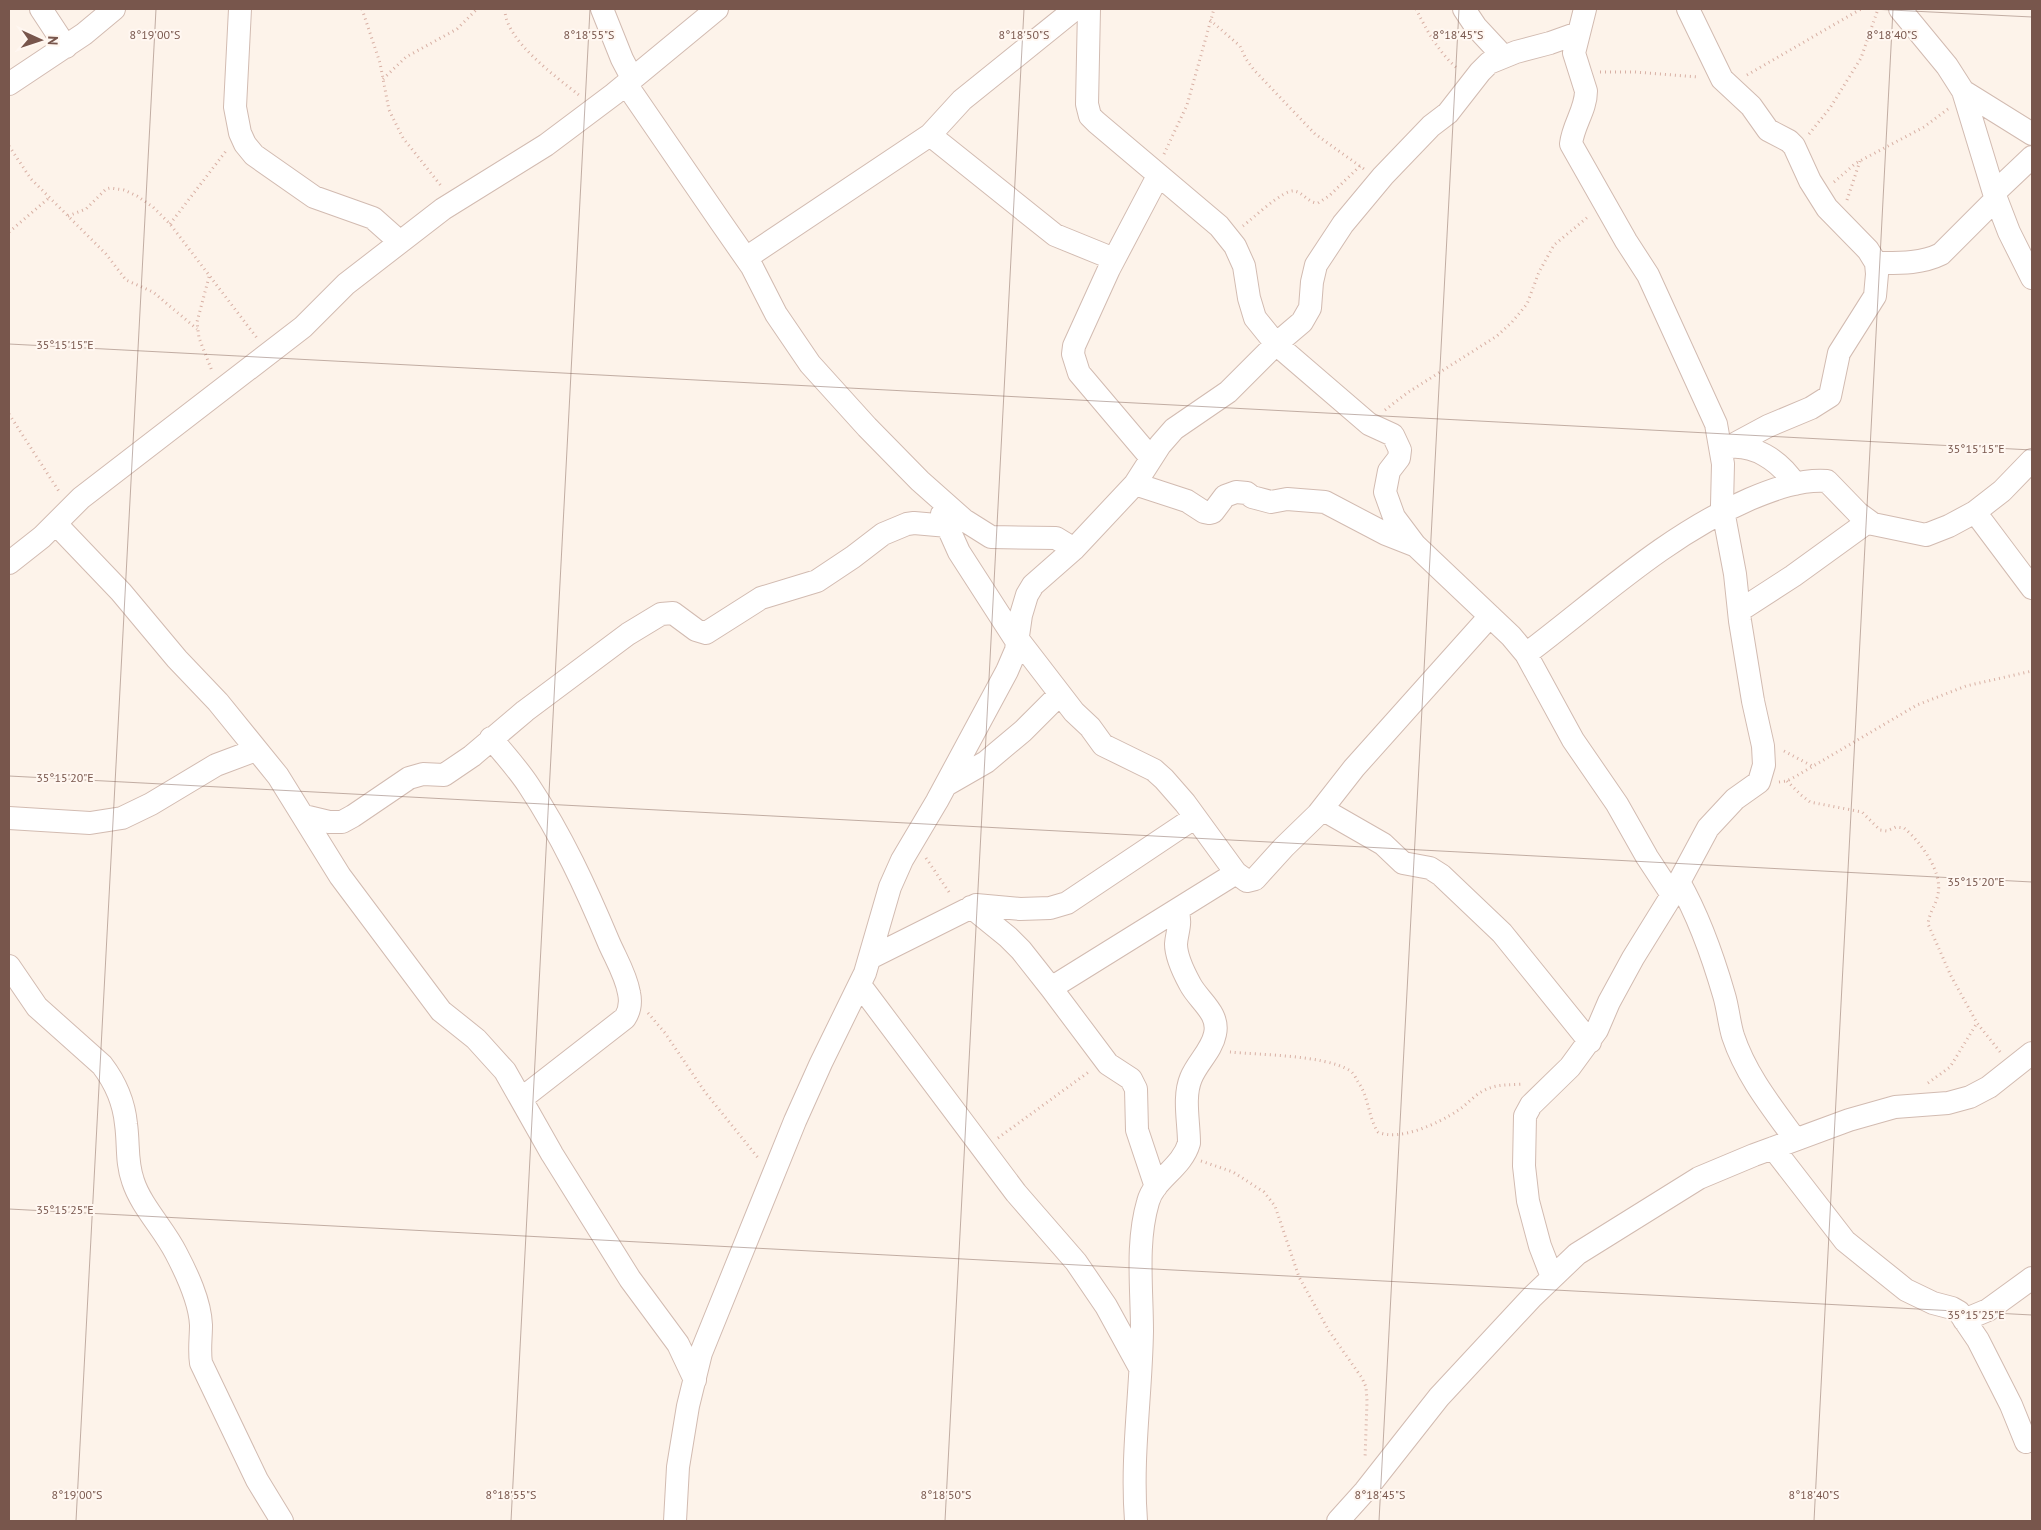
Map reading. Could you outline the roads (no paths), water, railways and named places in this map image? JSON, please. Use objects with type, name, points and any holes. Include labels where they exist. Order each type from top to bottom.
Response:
[{"type":"street","points":[[41,9],[66,47]]},
{"type":"street","points":[[9,84],[66,47],[114,9]]},
{"type":"street","points":[[240,9],[235,107],[240,133],[245,144],[254,155],[314,197],[373,218],[400,242]]},
{"type":"street","points":[[602,9],[629,81],[746,258],[776,314],[810,364],[867,427],[932,492],[964,520],[991,537],[1056,538],[1074,549]]},
{"type":"street","points":[[9,563],[42,537],[81,498],[138,452],[303,327],[346,284],[454,202],[546,145],[596,108],[717,9]]},
{"type":"street","points":[[746,258],[930,135],[968,95],[1075,9]]},
{"type":"street","points":[[1089,9],[1087,104],[1090,116],[1219,226],[1235,246],[1244,266],[1249,298],[1255,318],[1276,344],[1369,424],[1393,435],[1398,442],[1399,458],[1389,471],[1386,492],[1394,517],[1415,545],[1511,636],[1526,654],[1573,740],[1617,804],[1647,857],[1675,889],[1689,900],[1725,996],[1733,1035],[1747,1069],[1757,1088],[1795,1139]]},
{"type":"street","points":[[1464,9],[1476,27],[1503,56]]},
{"type":"street","points":[[1552,1277],[1540,1246],[1528,1201],[1524,1166],[1525,1116],[1531,1105],[1556,1082],[1590,1042],[1629,965],[1675,889],[1708,828],[1735,800],[1759,782],[1764,764],[1721,492],[1722,464],[1725,448],[1709,406],[1648,275],[1571,144],[1573,131],[1586,97],[1586,91],[1574,53],[1585,9]]},
{"type":"street","points":[[1688,9],[1725,82],[1751,106],[1768,130],[1789,141],[1794,146],[1810,181],[1827,208],[1842,221],[1868,250],[1876,263],[1877,274],[1875,296],[1839,353],[1830,396],[1812,408],[1768,426],[1725,448]]},
{"type":"street","points":[[1900,9],[1947,66],[1964,94],[1995,196],[2009,232],[2032,278]]},
{"type":"street","points":[[675,1521],[678,1467],[688,1406],[701,1353],[817,1071],[860,985],[870,958],[890,887],[914,839],[946,785],[1007,671],[1016,650],[1021,615],[1027,595],[1033,585],[1074,549],[1135,484],[1160,445],[1174,429],[1228,392],[1276,344],[1302,322],[1310,308],[1312,282],[1316,265],[1343,224],[1380,180],[1431,126],[1448,113],[1489,63],[1503,56],[1578,33]]},
{"type":"street","points":[[1964,94],[2032,134]]},
{"type":"street","points":[[930,135],[1054,236],[1114,260]]},
{"type":"street","points":[[1876,263],[1924,261],[1941,254],[2032,156]]},
{"type":"street","points":[[1151,458],[1079,373],[1074,363],[1074,346],[1156,174]]},
{"type":"street","points":[[1725,448],[1753,450],[1766,456],[1781,465],[1795,484]]},
{"type":"street","points":[[1526,654],[1657,552],[1724,511],[1774,489],[1795,484],[1827,481],[1858,513],[1873,524],[1926,535],[1949,526],[1975,512],[2002,491],[2032,460]]},
{"type":"street","points":[[1135,484],[1187,501],[1204,512],[1209,513],[1213,512],[1225,496],[1236,492],[1246,493],[1252,497],[1271,502],[1287,499],[1325,502],[1386,534],[1415,545]]},
{"type":"street","points":[[932,492],[960,552],[1017,640],[1074,712],[1090,727],[1103,745],[1154,770],[1164,779],[1185,803],[1194,818],[1236,873],[1248,881],[1255,879],[1284,846],[1322,809],[1354,768],[1490,616]]},
{"type":"street","points":[[1975,512],[2032,588]]},
{"type":"street","points":[[64,516],[121,592],[177,659],[218,702],[278,776],[340,876],[441,1011],[488,1051],[505,1071],[552,1154],[630,1280],[678,1344],[695,1380]]},
{"type":"street","points":[[1739,611],[1793,576],[1869,521]]},
{"type":"street","points":[[304,816],[329,822],[342,822],[409,778],[423,774],[444,775],[472,756],[491,738],[592,660],[628,634],[661,614],[673,613],[696,630],[706,633],[761,598],[817,581],[853,557],[882,534],[914,522],[948,526]]},
{"type":"street","points":[[946,785],[986,762],[1023,731],[1060,694]]},
{"type":"street","points":[[491,738],[528,784],[560,834],[588,892],[622,970],[629,992],[630,1011],[625,1018],[521,1099]]},
{"type":"street","points":[[9,818],[90,823],[122,818],[151,804],[216,765],[256,750]]},
{"type":"street","points":[[1322,809],[1383,844],[1403,863],[1430,868],[1441,875],[1502,933],[1590,1042]]},
{"type":"street","points":[[870,958],[976,904],[1020,909],[1050,908],[1067,903],[1194,818]]},
{"type":"street","points":[[1051,988],[1236,873]]},
{"type":"street","points":[[966,909],[1008,937],[1051,988],[1105,1060],[1131,1079],[1136,1089],[1138,1130],[1156,1188]]},
{"type":"street","points":[[1136,1521],[1135,1440],[1140,1368],[1144,1219],[1149,1199],[1184,1155],[1189,1143],[1188,1095],[1191,1078],[1215,1035],[1216,1026],[1208,1007],[1191,986],[1178,956],[1176,945],[1180,921],[1177,910]]},
{"type":"street","points":[[9,966],[37,1007],[102,1065],[111,1077],[124,1110],[127,1125],[127,1160],[134,1183],[176,1252],[195,1296],[201,1323],[199,1350],[201,1363],[257,1480],[282,1521]]},
{"type":"street","points":[[860,985],[1016,1193],[1076,1262],[1106,1306],[1140,1368]]},
{"type":"street","points":[[1338,1521],[1365,1491],[1439,1397],[1552,1277],[1577,1254],[1692,1182],[1795,1139],[1848,1120],[1895,1108],[1948,1103],[1970,1097],[1989,1087],[2032,1053]]},
{"type":"street","points":[[1773,1148],[1845,1241],[1906,1290],[1933,1303],[1959,1312],[1978,1340],[2011,1405],[2026,1442]]},
{"type":"street","points":[[1964,1320],[1988,1310],[2032,1278]]}]
